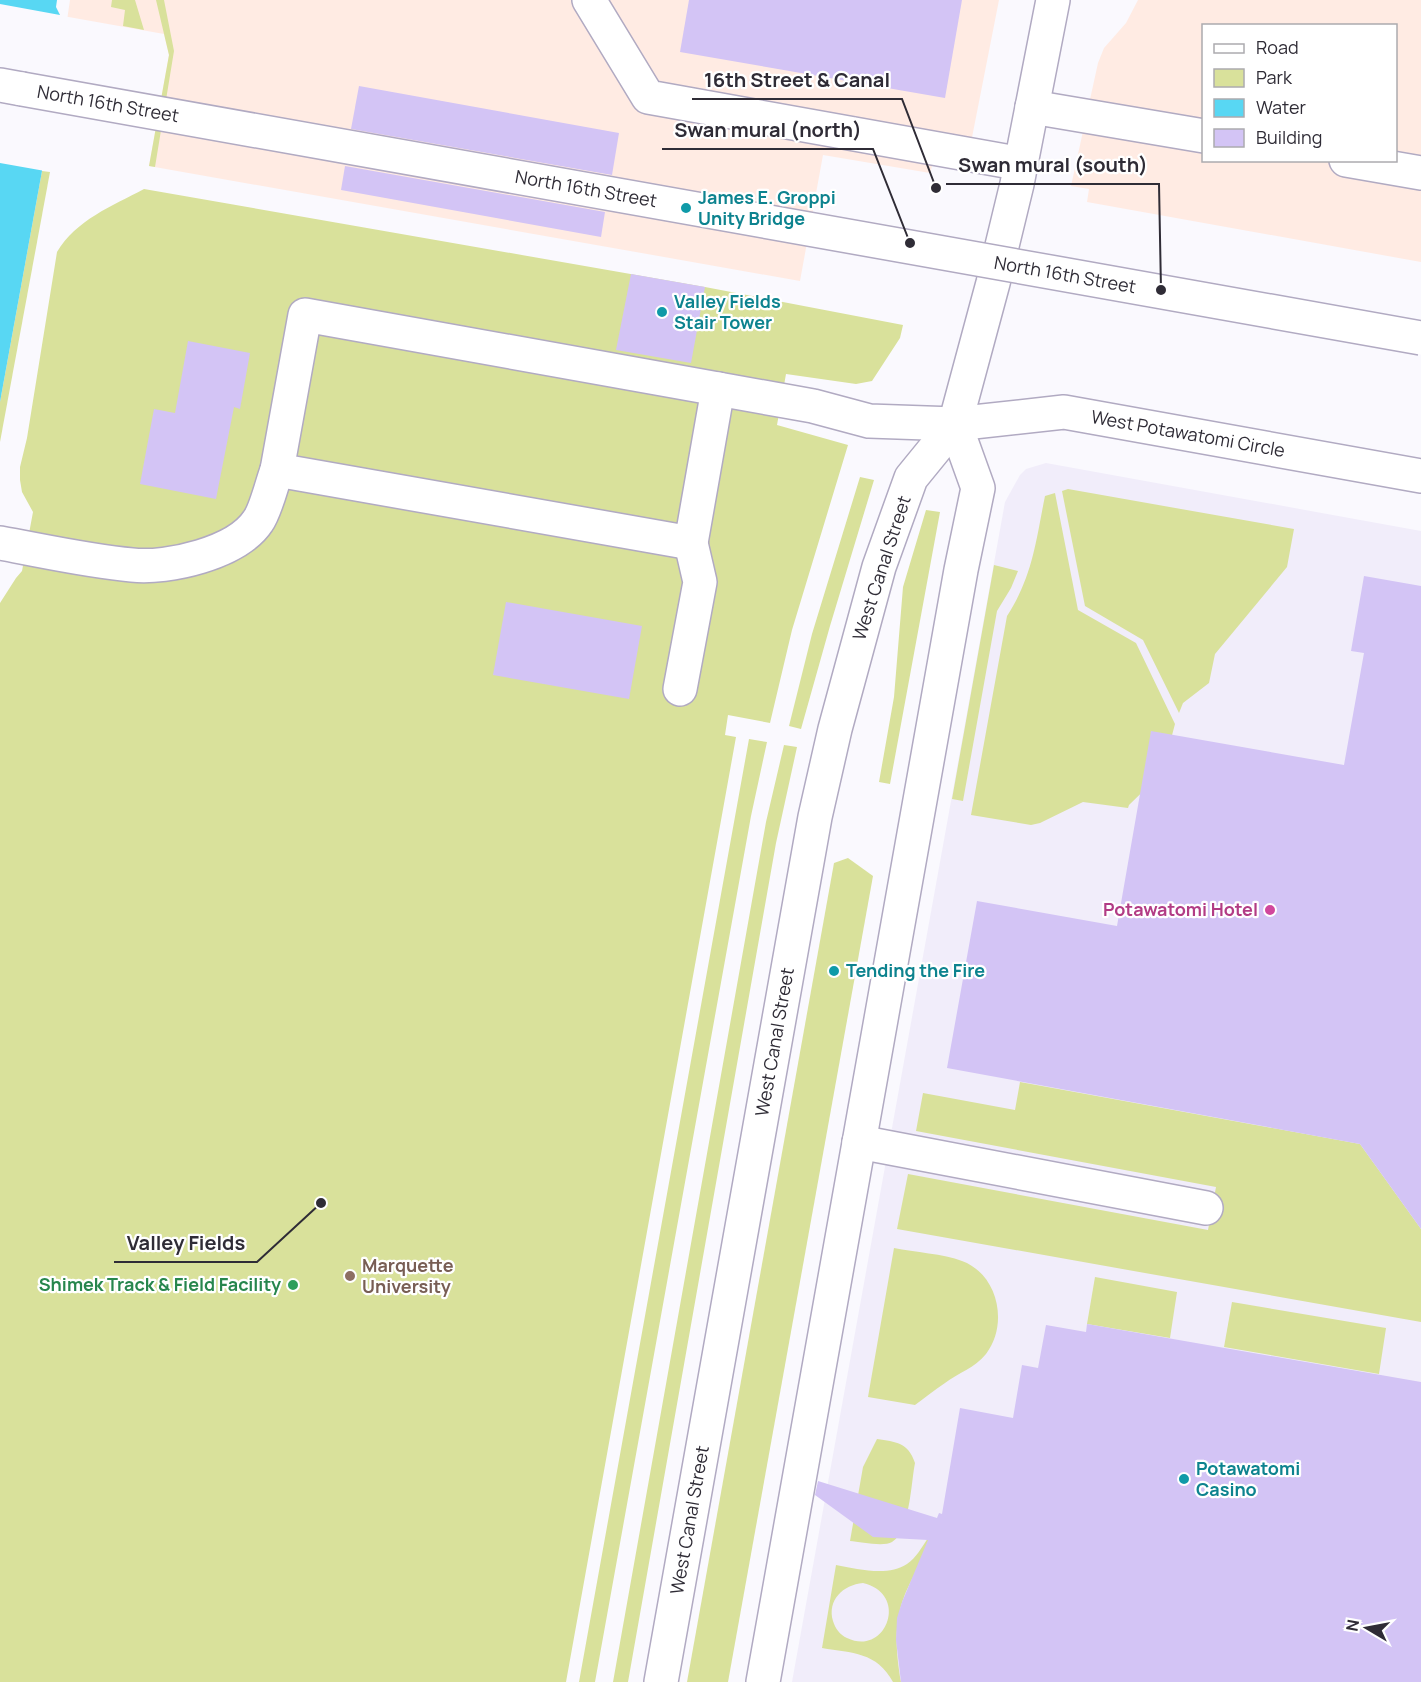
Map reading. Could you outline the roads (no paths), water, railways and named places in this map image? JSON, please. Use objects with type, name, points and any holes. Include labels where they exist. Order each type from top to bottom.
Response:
[{"type":"street","points":[[589,0],[648,97],[1022,164]]},
{"type":"street","name":"West Canal Street","points":[[661,1682],[815,817],[835,729],[879,567],[911,478],[954,424],[993,283],[1022,164],[1055,1]]},
{"type":"street","name":"North 16th Street","points":[[0,85],[1421,338]]},
{"type":"street","points":[[1032,107],[1202,136]]},
{"type":"street","points":[[1358,162],[1421,173]]},
{"type":"street","name":"West Potawatomi Circle","points":[[278,470],[305,315],[813,406],[869,421],[954,424],[1064,412],[1421,476]]},
{"type":"street","points":[[680,689],[700,582],[691,543],[718,389]]},
{"type":"street","points":[[763,1682],[961,570],[978,488],[954,424]]},
{"type":"street","points":[[0,543],[134,566],[174,562],[210,554],[237,543],[259,521],[278,470],[691,543]]},
{"type":"street","points":[[859,1142],[1206,1208]]},
{"type":"water","points":[[0,0],[67,0],[42,171],[0,402]]},
{"type":"place","name":"16th Street & Canal","points":[[936,188]]},
{"type":"place","name":"James E. Groppi Unity Bridge","points":[[686,208]]},
{"type":"place","name":"Swan mural (north)","points":[[910,243]]},
{"type":"place","name":"Swan mural (south)","points":[[1161,290]]},
{"type":"place","name":"Valley Fields Stair Tower","points":[[662,312]]},
{"type":"place","name":"Potawatomi Hotel","points":[[1270,910]]},
{"type":"place","name":"Tending the Fire","points":[[834,971]]},
{"type":"place","name":"Valley Fields","points":[[321,1203]]},
{"type":"place","name":"Marquette University","points":[[350,1276]]},
{"type":"place","name":"Shimek Track & Field Facility","points":[[293,1285]]},
{"type":"place","name":"Potawatomi Casino","points":[[1184,1479]]}]
